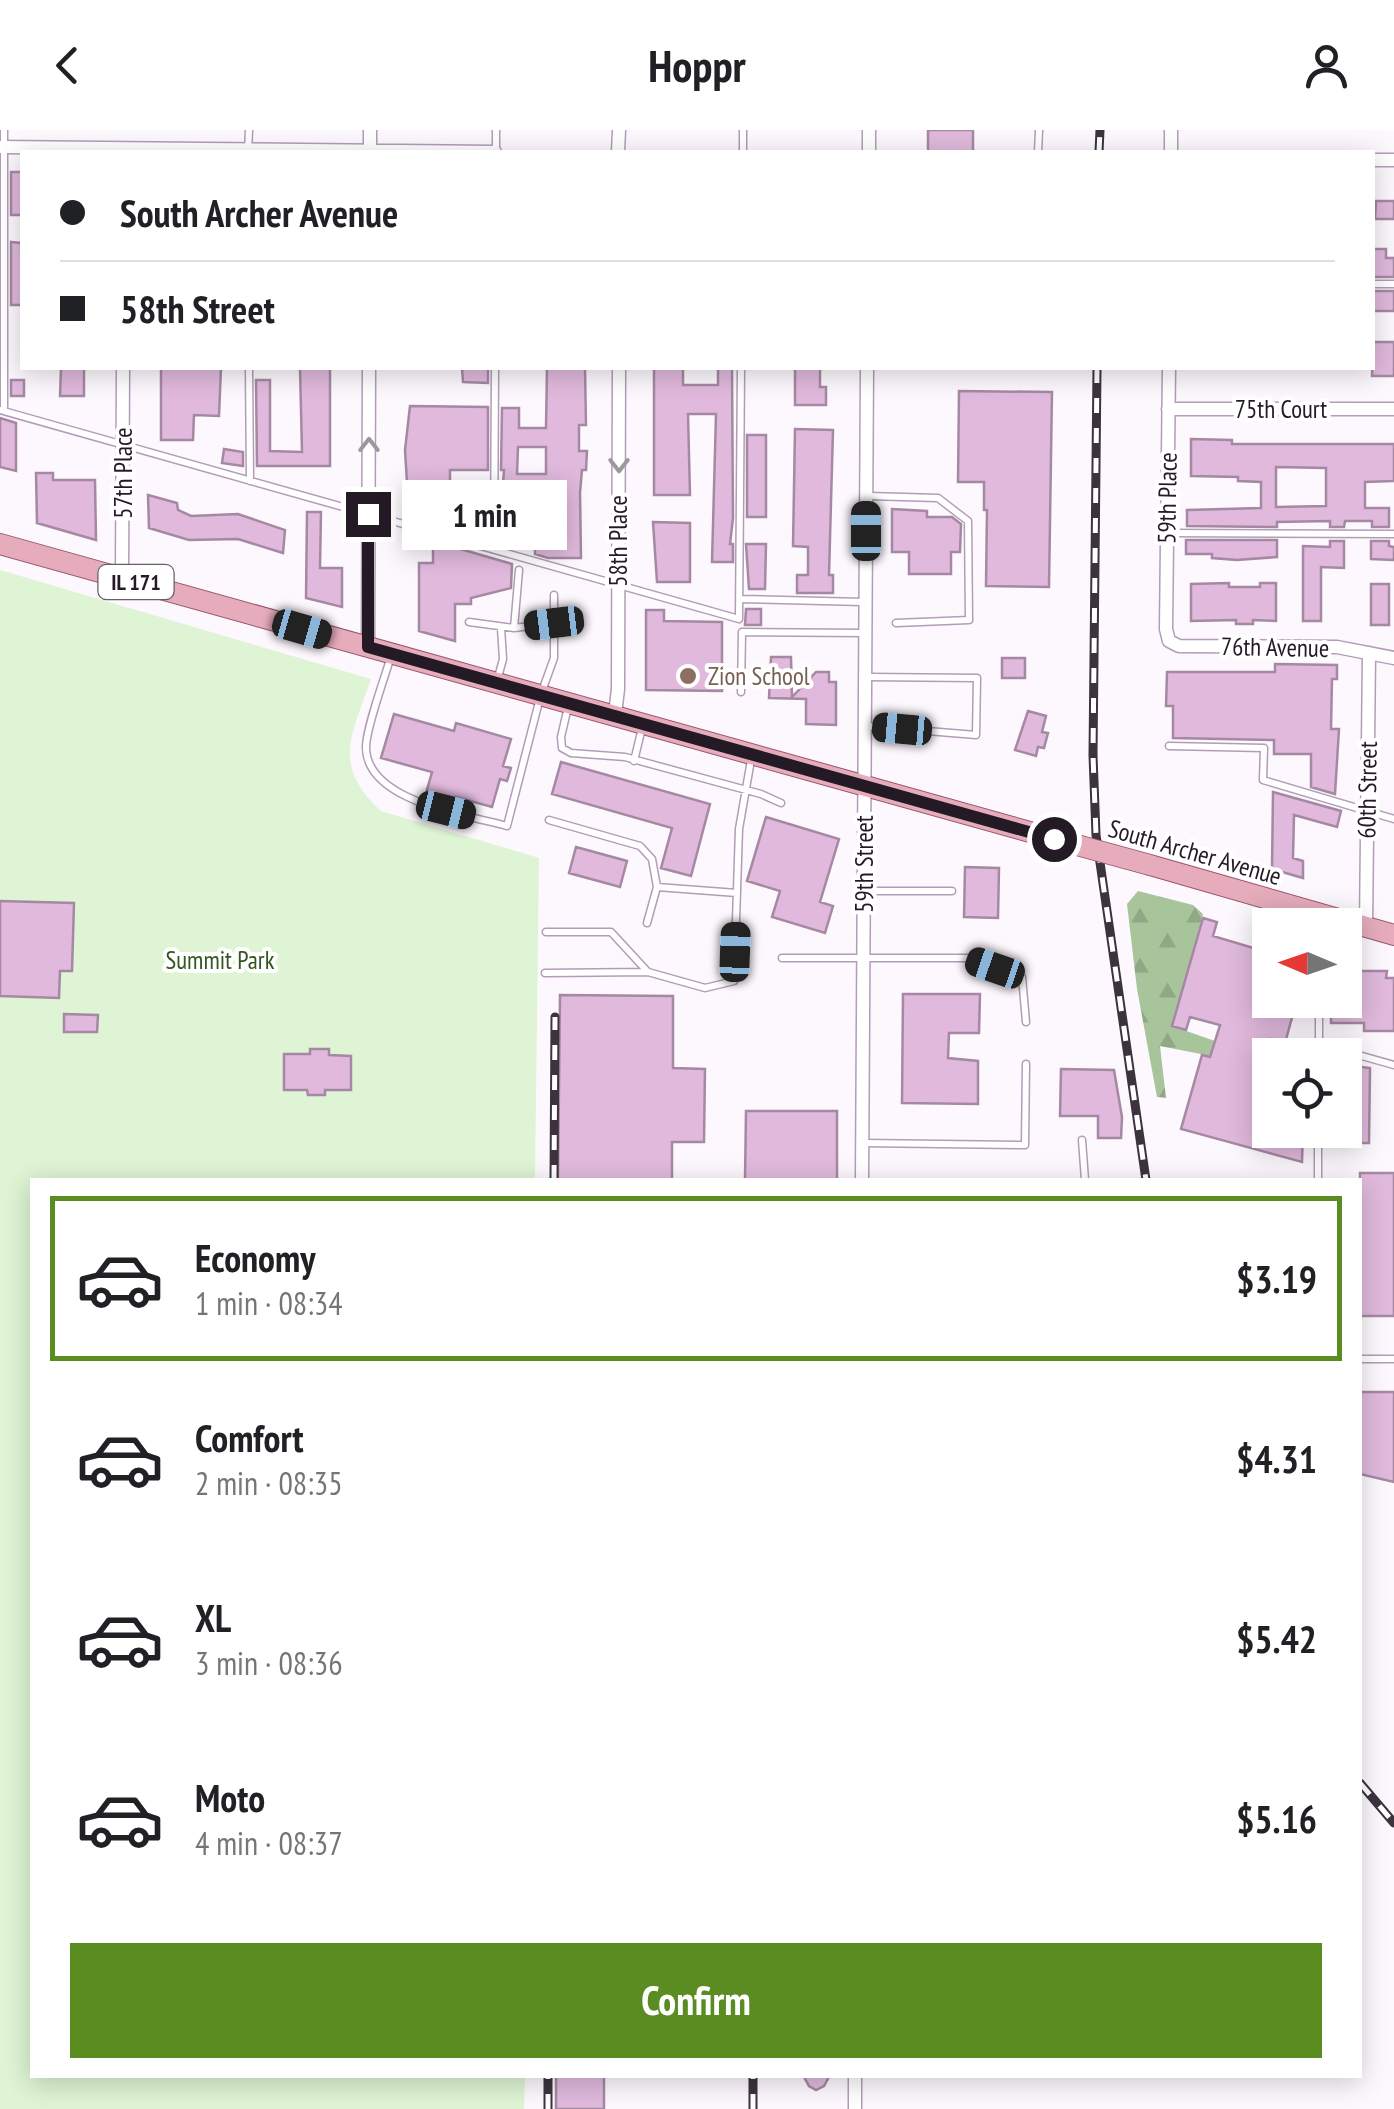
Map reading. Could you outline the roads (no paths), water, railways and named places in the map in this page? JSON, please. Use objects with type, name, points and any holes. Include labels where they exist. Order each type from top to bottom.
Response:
[{"type":"main road","name":"South Archer Avenue","points":[[0,544],[614,714],[1150,866],[1284,908]]},
{"type":"main road","name":"South Archer Avenue","points":[[1362,926],[1394,934]]},
{"type":"street","points":[[2,148],[82,150]]},
{"type":"street","name":"57th Place","points":[[122,578],[123,370]]},
{"type":"street","points":[[368,647],[369,370]]},
{"type":"street","name":"58th Place","points":[[614,714],[618,370]]},
{"type":"street","name":"59th Street","points":[[862,1178],[868,370]]},
{"type":"street","name":"59th Place","points":[[1166,628],[1168,370]]},
{"type":"street","name":"75th Court","points":[[1168,409],[1394,409]]},
{"type":"street","name":"76th Avenue","points":[[1166,628],[1169,641],[1179,646],[1337,648],[1394,658]]},
{"type":"street","name":"60th Street","points":[[1366,927],[1368,654]]},
{"type":"street","points":[[855,2109],[856,2078]]},
{"type":"lane","points":[[4,130],[2,410],[739,618],[741,370]]},
{"type":"lane","points":[[250,370],[250,481]]},
{"type":"lane","points":[[494,549],[495,370]]},
{"type":"lane","points":[[866,496],[938,498],[968,520],[969,620],[896,622]]},
{"type":"lane","points":[[1167,533],[1394,534]]},
{"type":"lane","points":[[514,628],[519,570]]},
{"type":"lane","points":[[391,654],[366,749],[377,775],[396,793],[415,802],[507,826],[554,658],[554,595]]},
{"type":"lane","points":[[740,599],[866,602]]},
{"type":"lane","points":[[469,622],[501,628],[554,623]]},
{"type":"lane","points":[[497,682],[503,659],[501,628]]},
{"type":"lane","points":[[741,692],[742,632],[866,633]]},
{"type":"lane","points":[[865,677],[977,678],[976,735],[865,726]]},
{"type":"lane","points":[[570,703],[561,737],[562,748],[571,753],[634,760],[781,803]]},
{"type":"lane","points":[[634,760],[644,723]]},
{"type":"lane","points":[[1169,746],[1264,748],[1263,780],[1394,818]]},
{"type":"lane","points":[[545,973],[648,972],[704,988],[734,982],[739,829],[752,754]]},
{"type":"lane","points":[[549,820],[640,846],[652,859],[657,887],[646,923]]},
{"type":"lane","points":[[657,887],[737,893]]},
{"type":"lane","points":[[864,891],[952,892]]},
{"type":"lane","points":[[546,932],[611,932],[648,972]]},
{"type":"lane","points":[[782,958],[968,958],[1022,977],[1026,1022]]},
{"type":"lane","points":[[1362,1056],[1394,1065]]},
{"type":"lane","points":[[862,1143],[1025,1145],[1026,1064]]},
{"type":"lane","points":[[1082,1140],[1085,1178]]},
{"type":"lane","points":[[1318,1148],[1318,1178]]},
{"type":"lane","points":[[1362,1359],[1394,1359]]},
{"type":"railway","points":[[1099,150],[1100,130]]},
{"type":"railway","points":[[1097,370],[1093,755],[1096,835],[1146,1178]]},
{"type":"railway","points":[[554,1178],[555,1017]]},
{"type":"railway","points":[[1362,1785],[1394,1823]]},
{"type":"railway","points":[[548,2078],[548,2109]]},
{"type":"railway","points":[[753,2078],[753,2109]]},
{"type":"place","name":"Zion School","points":[[688,676]]},
{"type":"park label","name":"Summit Park","points":[[220,960]]}]
